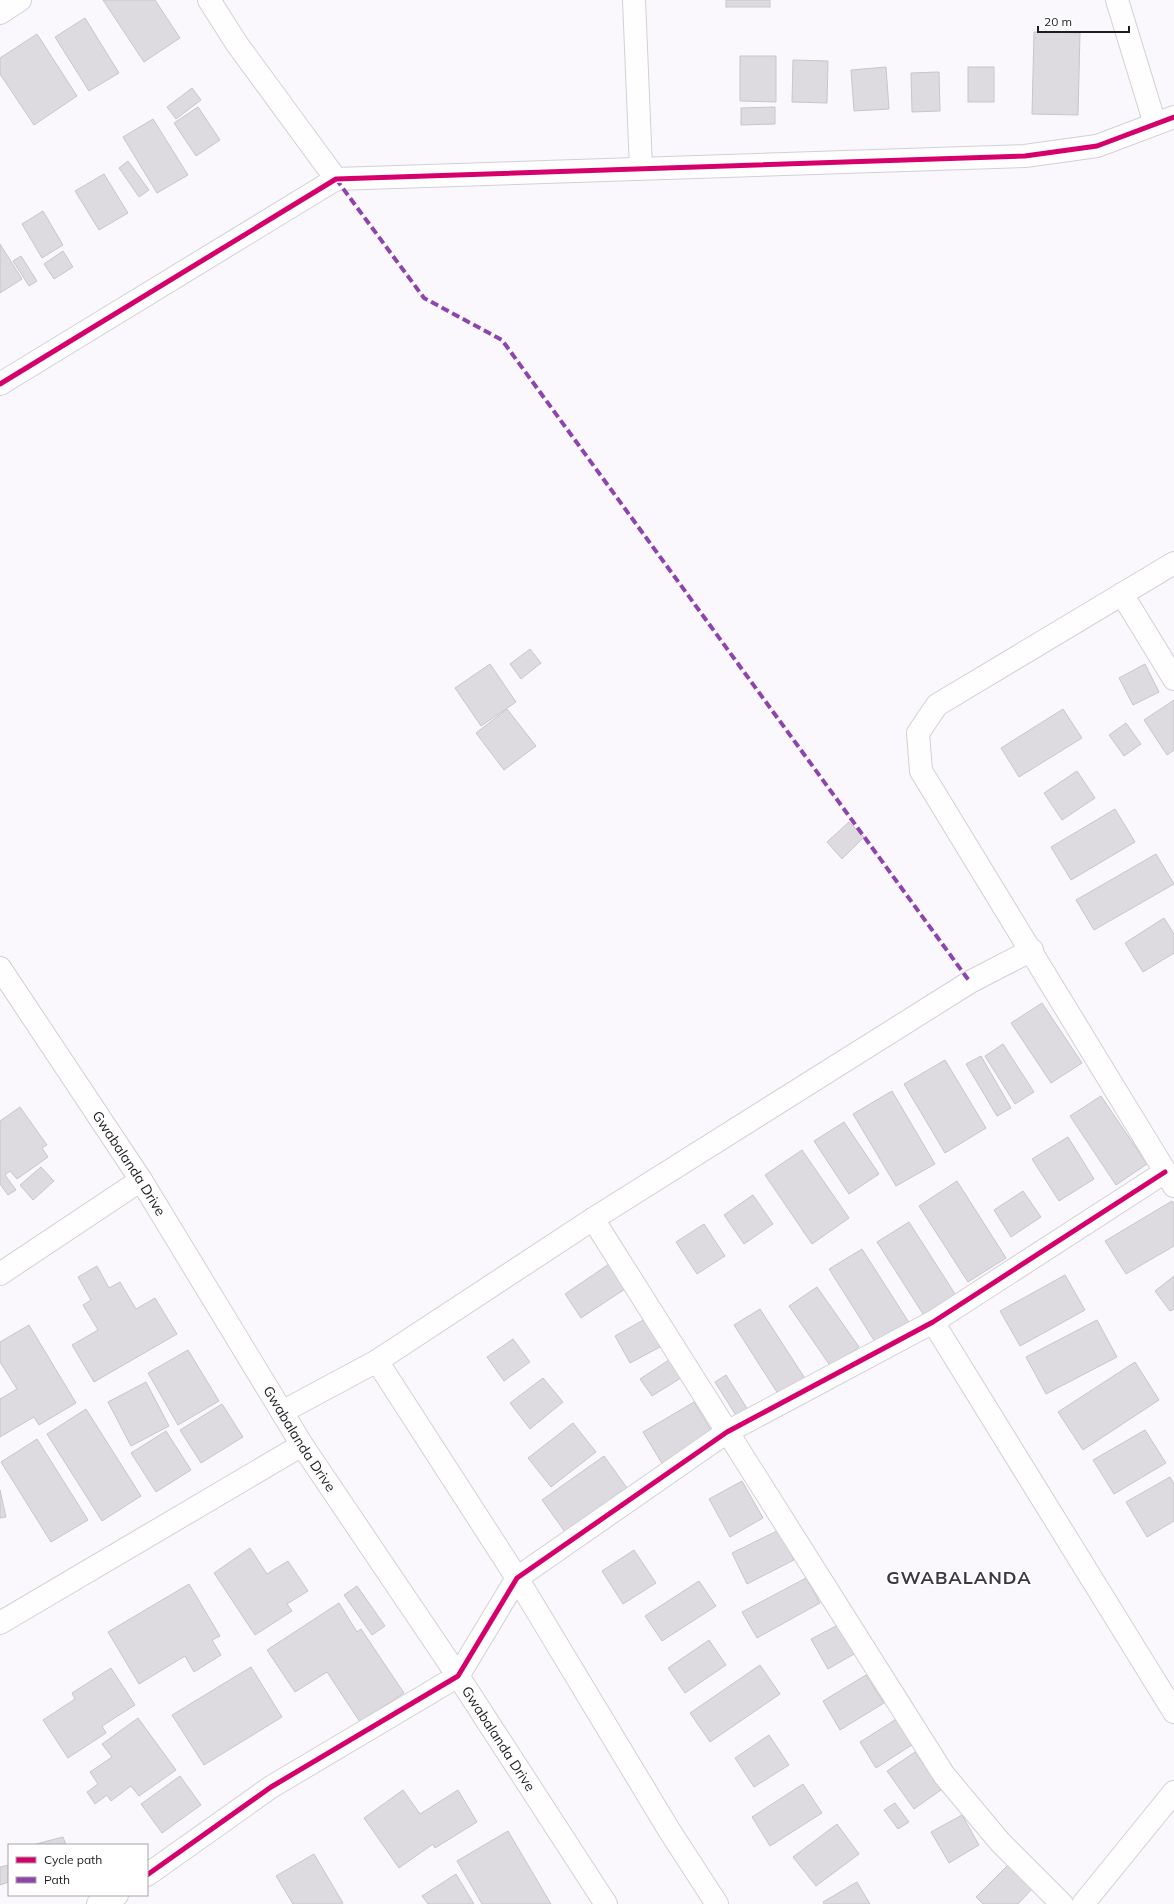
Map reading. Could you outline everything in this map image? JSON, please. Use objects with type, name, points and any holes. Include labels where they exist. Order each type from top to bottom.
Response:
[{"type":"street","points":[[0,12],[20,0]]},
{"type":"street","points":[[208,0],[237,44],[336,179]]},
{"type":"street","points":[[634,0],[642,168]]},
{"type":"street","points":[[0,384],[336,179],[1025,156],[1097,146],[1164,121],[1116,0]]},
{"type":"street","points":[[148,1875],[271,1787],[458,1676],[517,1578],[727,1432],[933,1322],[1169,1179],[1032,950],[921,771],[918,733],[937,705],[1174,563]]},
{"type":"street","points":[[1122,594],[1174,679]]},
{"type":"street","points":[[282,1412],[378,1361],[593,1219],[970,982],[1032,950]]},
{"type":"street","name":"Gwabalanda Drive","points":[[0,968],[141,1180],[302,1445],[458,1676],[606,1904]]},
{"type":"street","points":[[0,1274],[141,1180]]},
{"type":"street","points":[[593,1219],[944,1775],[1000,1842],[1062,1904]]},
{"type":"street","points":[[933,1322],[1174,1712]]},
{"type":"street","points":[[378,1361],[517,1578],[669,1830],[717,1904]]},
{"type":"street","points":[[0,1623],[302,1445]]},
{"type":"street","points":[[1083,1904],[1174,1792]]},
{"type":"street","points":[[98,1904],[115,1896]]},
{"type":"building","points":[[103,0],[155,0],[180,38],[144,62]]},
{"type":"building","points":[[726,0],[770,0],[770,7],[726,7]]},
{"type":"building","points":[[85,18],[119,73],[89,91],[55,37]]},
{"type":"building","points":[[1034,32],[1080,33],[1078,115],[1032,114]]},
{"type":"building","points":[[37,34],[77,96],[34,125],[0,74],[0,58]]},
{"type":"building","points":[[740,56],[776,56],[776,102],[740,101]]},
{"type":"building","points":[[793,60],[828,61],[827,103],[792,102]]},
{"type":"building","points":[[886,67],[889,109],[854,111],[851,70]]},
{"type":"building","points":[[968,67],[994,67],[994,102],[968,102]]},
{"type":"building","points":[[939,72],[940,111],[912,112],[911,73]]},
{"type":"building","points":[[192,88],[201,100],[176,119],[167,107]]},
{"type":"building","points":[[198,107],[220,140],[196,156],[174,123]]},
{"type":"building","points":[[775,107],[775,124],[741,125],[741,108]]},
{"type":"building","points":[[153,119],[188,175],[157,193],[123,137]]},
{"type":"building","points":[[128,161],[149,190],[139,197],[119,168]]},
{"type":"building","points":[[104,174],[128,213],[99,230],[75,191]]},
{"type":"building","points":[[43,211],[63,245],[42,258],[22,224]]},
{"type":"building","points":[[0,244],[22,279],[0,293]]},
{"type":"building","points":[[63,251],[73,267],[54,279],[44,264]]},
{"type":"building","points":[[21,256],[37,281],[29,286],[13,261]]},
{"type":"building","points":[[530,649],[541,663],[521,679],[510,664]]},
{"type":"building","points":[[490,664],[516,702],[481,726],[455,688]]},
{"type":"building","points":[[1145,664],[1159,692],[1133,705],[1119,678]]},
{"type":"building","points":[[1174,700],[1174,750],[1167,755],[1144,720]]},
{"type":"building","points":[[507,709],[536,746],[504,770],[476,733]]},
{"type":"building","points":[[1063,709],[1082,738],[1019,777],[1001,748]]},
{"type":"building","points":[[1126,723],[1141,744],[1124,756],[1109,735]]},
{"type":"building","points":[[1077,771],[1095,798],[1062,820],[1044,793]]},
{"type":"building","points":[[1115,809],[1135,842],[1071,880],[1051,847]]},
{"type":"building","points":[[849,822],[864,837],[842,859],[827,842]]},
{"type":"building","points":[[1156,854],[1174,884],[1094,930],[1076,900]]},
{"type":"building","points":[[1164,918],[1174,934],[1174,953],[1143,972],[1125,943]]},
{"type":"building","points":[[1042,1003],[1082,1063],[1051,1083],[1011,1023]]},
{"type":"building","points":[[1003,1044],[1034,1092],[1015,1104],[985,1056]]},
{"type":"building","points":[[981,1056],[1011,1108],[997,1116],[966,1064]]},
{"type":"building","points":[[945,1060],[986,1128],[945,1153],[904,1084]]},
{"type":"building","points":[[892,1091],[935,1164],[896,1186],[853,1114]]},
{"type":"building","points":[[1101,1096],[1147,1164],[1116,1185],[1070,1116]]},
{"type":"building","points":[[20,1107],[47,1145],[42,1148],[48,1157],[17,1179],[10,1171],[5,1175],[16,1190],[8,1195],[0,1184],[0,1121]]},
{"type":"building","points":[[844,1122],[879,1174],[849,1194],[814,1141]]},
{"type":"building","points":[[1068,1137],[1094,1179],[1059,1201],[1032,1159]]},
{"type":"building","points":[[802,1150],[849,1218],[812,1244],[765,1175]]},
{"type":"building","points":[[41,1167],[54,1181],[33,1200],[20,1185]]},
{"type":"building","points":[[957,1181],[1006,1258],[968,1282],[919,1206]]},
{"type":"building","points":[[1023,1191],[1041,1217],[1011,1237],[994,1210]]},
{"type":"building","points":[[753,1195],[773,1224],[744,1244],[724,1215]]},
{"type":"building","points":[[1172,1201],[1174,1204],[1174,1246],[1126,1274],[1105,1241]]},
{"type":"building","points":[[909,1222],[957,1297],[925,1317],[877,1242]]},
{"type":"building","points":[[704,1224],[725,1256],[697,1274],[676,1242]]},
{"type":"building","points":[[862,1249],[910,1324],[877,1345],[829,1269]]},
{"type":"building","points":[[609,1264],[625,1289],[581,1318],[565,1294]]},
{"type":"building","points":[[97,1266],[109,1288],[120,1282],[136,1309],[155,1298],[177,1334],[94,1382],[72,1345],[98,1330],[83,1305],[91,1300],[78,1277]]},
{"type":"building","points":[[1065,1275],[1085,1310],[1020,1346],[1000,1311]]},
{"type":"building","points":[[1174,1276],[1174,1309],[1170,1311],[1155,1291]]},
{"type":"building","points":[[817,1287],[859,1347],[831,1367],[789,1306]]},
{"type":"building","points":[[760,1309],[806,1380],[780,1397],[734,1325]]},
{"type":"building","points":[[645,1319],[660,1347],[630,1363],[615,1336]]},
{"type":"building","points":[[1097,1320],[1117,1357],[1046,1394],[1026,1357]]},
{"type":"building","points":[[29,1325],[76,1403],[39,1425],[34,1417],[0,1437],[0,1399],[17,1389],[0,1362],[0,1342]]},
{"type":"building","points":[[513,1339],[530,1362],[504,1381],[487,1357]]},
{"type":"building","points":[[188,1350],[219,1401],[178,1425],[148,1373]]},
{"type":"building","points":[[669,1360],[681,1378],[652,1396],[640,1379]]},
{"type":"building","points":[[1135,1362],[1159,1400],[1083,1450],[1058,1412]]},
{"type":"building","points":[[726,1375],[748,1410],[737,1417],[715,1382]]},
{"type":"building","points":[[543,1378],[563,1402],[530,1429],[510,1403]]},
{"type":"building","points":[[146,1382],[169,1426],[131,1446],[108,1402]]},
{"type":"building","points":[[694,1402],[714,1435],[663,1465],[643,1432]]},
{"type":"building","points":[[222,1404],[243,1437],[201,1463],[180,1430]]},
{"type":"building","points":[[86,1409],[141,1496],[102,1521],[47,1434]]},
{"type":"building","points":[[573,1423],[596,1452],[551,1487],[528,1458]]},
{"type":"building","points":[[1145,1430],[1166,1463],[1114,1494],[1093,1460]]},
{"type":"building","points":[[166,1431],[191,1470],[156,1492],[131,1453]]},
{"type":"building","points":[[37,1439],[88,1520],[51,1542],[1,1462]]},
{"type":"building","points":[[604,1456],[630,1492],[568,1536],[542,1500]]},
{"type":"building","points":[[1170,1477],[1174,1484],[1174,1521],[1147,1537],[1126,1502]]},
{"type":"building","points":[[742,1481],[763,1518],[730,1537],[709,1499]]},
{"type":"building","points":[[0,1490],[6,1517],[0,1518]]},
{"type":"building","points":[[779,1530],[794,1560],[747,1584],[732,1553]]},
{"type":"building","points":[[250,1548],[267,1574],[288,1561],[308,1591],[287,1604],[292,1611],[255,1635],[214,1573]]},
{"type":"building","points":[[634,1550],[656,1583],[623,1604],[602,1571]]},
{"type":"building","points":[[806,1578],[820,1603],[757,1638],[742,1612]]},
{"type":"building","points":[[699,1581],[716,1606],[662,1641],[645,1616]]},
{"type":"building","points":[[189,1584],[220,1636],[212,1640],[221,1655],[194,1672],[185,1656],[139,1684],[108,1632]]},
{"type":"building","points":[[357,1586],[385,1626],[372,1635],[344,1595]]},
{"type":"building","points":[[339,1603],[357,1632],[361,1629],[404,1693],[360,1722],[327,1672],[295,1692],[267,1650]]},
{"type":"building","points":[[838,1625],[854,1654],[828,1669],[811,1639]]},
{"type":"building","points":[[709,1640],[726,1665],[685,1693],[668,1668]]},
{"type":"building","points":[[760,1665],[780,1694],[710,1742],[690,1713]]},
{"type":"building","points":[[251,1667],[282,1717],[204,1765],[172,1715]]},
{"type":"building","points":[[111,1668],[135,1705],[102,1726],[106,1733],[68,1758],[43,1720],[75,1699],[72,1693]]},
{"type":"building","points":[[866,1675],[884,1703],[840,1730],[823,1701]]},
{"type":"building","points":[[138,1718],[176,1770],[139,1796],[131,1786],[111,1801],[107,1795],[95,1804],[87,1792],[98,1784],[90,1772],[112,1757],[102,1744]]},
{"type":"building","points":[[898,1718],[915,1743],[876,1768],[860,1742]]},
{"type":"building","points":[[769,1735],[789,1765],[754,1787],[735,1758]]},
{"type":"building","points":[[915,1752],[941,1790],[914,1809],[887,1771]]},
{"type":"building","points":[[180,1776],[201,1805],[162,1833],[141,1804]]},
{"type":"building","points":[[803,1784],[822,1813],[770,1846],[752,1817]]},
{"type":"building","points":[[403,1790],[420,1814],[458,1790],[477,1822],[435,1848],[433,1844],[399,1868],[364,1818]]},
{"type":"building","points":[[895,1803],[909,1822],[898,1829],[884,1810]]},
{"type":"building","points":[[962,1815],[979,1845],[949,1863],[931,1832]]},
{"type":"building","points":[[837,1824],[859,1854],[816,1886],[793,1857]]},
{"type":"building","points":[[508,1831],[551,1904],[482,1904],[457,1861]]},
{"type":"building","points":[[63,1837],[66,1844],[36,1844]]},
{"type":"building","points":[[314,1854],[343,1903],[293,1904],[276,1876]]},
{"type":"building","points":[[1010,1863],[1034,1887],[1018,1904],[983,1904],[976,1897]]},
{"type":"building","points":[[8,1865],[8,1882],[0,1885],[0,1867]]},
{"type":"building","points":[[456,1874],[474,1904],[428,1904],[422,1896]]},
{"type":"building","points":[[857,1882],[870,1904],[824,1904],[823,1902]]},
{"type":"marked path","points":[[336,179],[424,298],[502,340],[970,982]]},
{"type":"cycle path","points":[[0,384],[336,179],[1025,156],[1097,146],[1174,117]]},
{"type":"cycle path","points":[[148,1874],[271,1787],[458,1676],[517,1578],[727,1432],[933,1322],[1165,1172]]},
{"type":"district","name":"GWABALANDA","points":[[959,1577]]}]
